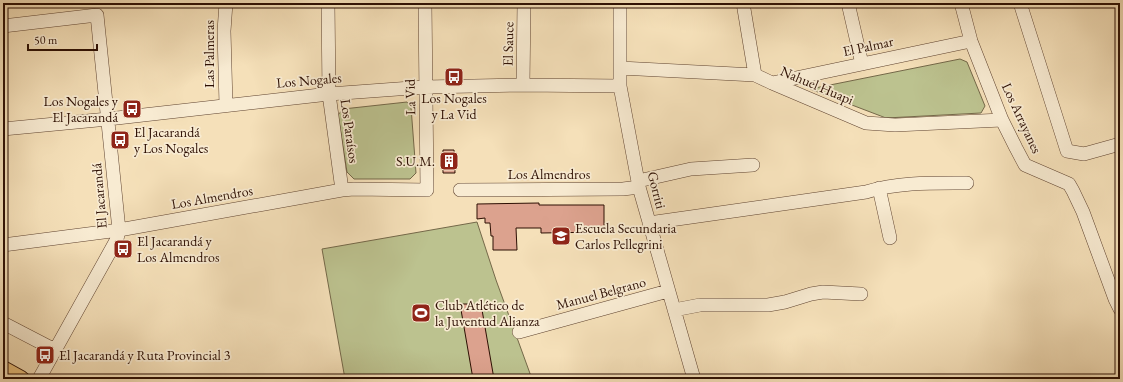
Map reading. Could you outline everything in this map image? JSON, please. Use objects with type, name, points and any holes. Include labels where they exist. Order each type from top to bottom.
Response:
[{"type":"main road","points":[[3,369],[21,379]]},
{"type":"street","name":"Las Palmeras","points":[[226,3],[224,31],[226,105]]},
{"type":"street","name":"Los Paraísos","points":[[328,3],[329,94],[342,190]]},
{"type":"street","name":"La Vid","points":[[425,3],[427,190]]},
{"type":"street","name":"El Sauce","points":[[523,85],[524,3]]},
{"type":"street","name":"Gorriti","points":[[620,3],[620,86],[638,184],[694,379]]},
{"type":"street","points":[[743,3],[755,75]]},
{"type":"street","points":[[848,3],[862,64]]},
{"type":"street","name":"Los Arrayanes","points":[[961,3],[971,41],[1002,120],[1016,148],[1025,165],[1069,184],[1074,191],[1115,299],[1120,308]]},
{"type":"street","points":[[1020,3],[1067,151],[1084,154],[1120,144]]},
{"type":"street","name":"El Jacarandá","points":[[3,26],[97,15],[108,119],[119,230],[117,239],[39,379]]},
{"type":"street","name":"El Palmar","points":[[772,84],[971,41]]},
{"type":"street","name":"Nahuel Huapi","points":[[620,68],[755,75],[772,84],[866,123],[895,125],[1002,120]]},
{"type":"street","name":"Los Nogales","points":[[3,129],[108,119],[329,94],[425,87],[523,85],[620,86]]},
{"type":"street","name":"Los Almendros","points":[[460,190],[623,189],[691,169],[753,165]]},
{"type":"street","points":[[649,223],[866,192],[879,188],[911,183],[967,183]]},
{"type":"street","points":[[879,188],[890,238]]},
{"type":"street","name":"Los Almendros","points":[[3,245],[119,230],[342,190],[427,190]]},
{"type":"street","name":"Manuel Belgrano","points":[[519,332],[668,291]]},
{"type":"street","points":[[674,310],[700,304],[768,304],[785,302],[823,292],[862,294]]},
{"type":"street","points":[[3,323],[55,350]]},
{"type":"green space","points":[[960,59],[967,62],[985,106],[981,113],[886,118],[810,89]]},
{"type":"green space","points":[[407,102],[411,107],[416,173],[410,179],[354,179],[347,172],[338,115],[343,109]]},
{"type":"green space","name":"Club Atlético de la Juventud Alianza","points":[[477,222],[496,280],[532,379],[345,379],[322,249]]},
{"type":"building","name":"S.U.M.","points":[[443,150],[454,150],[455,173],[443,173]]},
{"type":"building","points":[[539,203],[539,205],[604,205],[604,232],[541,233],[541,228],[516,228],[517,250],[493,250],[493,236],[491,236],[490,223],[485,223],[485,218],[477,219],[477,204]]},
{"type":"building","points":[[460,304],[481,304],[494,379],[473,379]]},
{"type":"place","name":"Los Nogales y La Vid","points":[[454,77]]},
{"type":"place","name":"Los Nogales y El Jacarandá","points":[[132,109]]},
{"type":"place","name":"El Jacarandá y Los Nogales","points":[[120,140]]},
{"type":"place","name":"S.U.M.","points":[[449,161]]},
{"type":"place","name":"Escuela Secundaria Carlos Pellegrini","points":[[561,236]]},
{"type":"place","name":"El Jacarandá y Los Almendros","points":[[123,249]]},
{"type":"place","name":"Club Atlético de la Juventud Alianza","points":[[421,313]]},
{"type":"place","name":"El Jacarandá y Ruta Provincial 3","points":[[45,355]]}]
